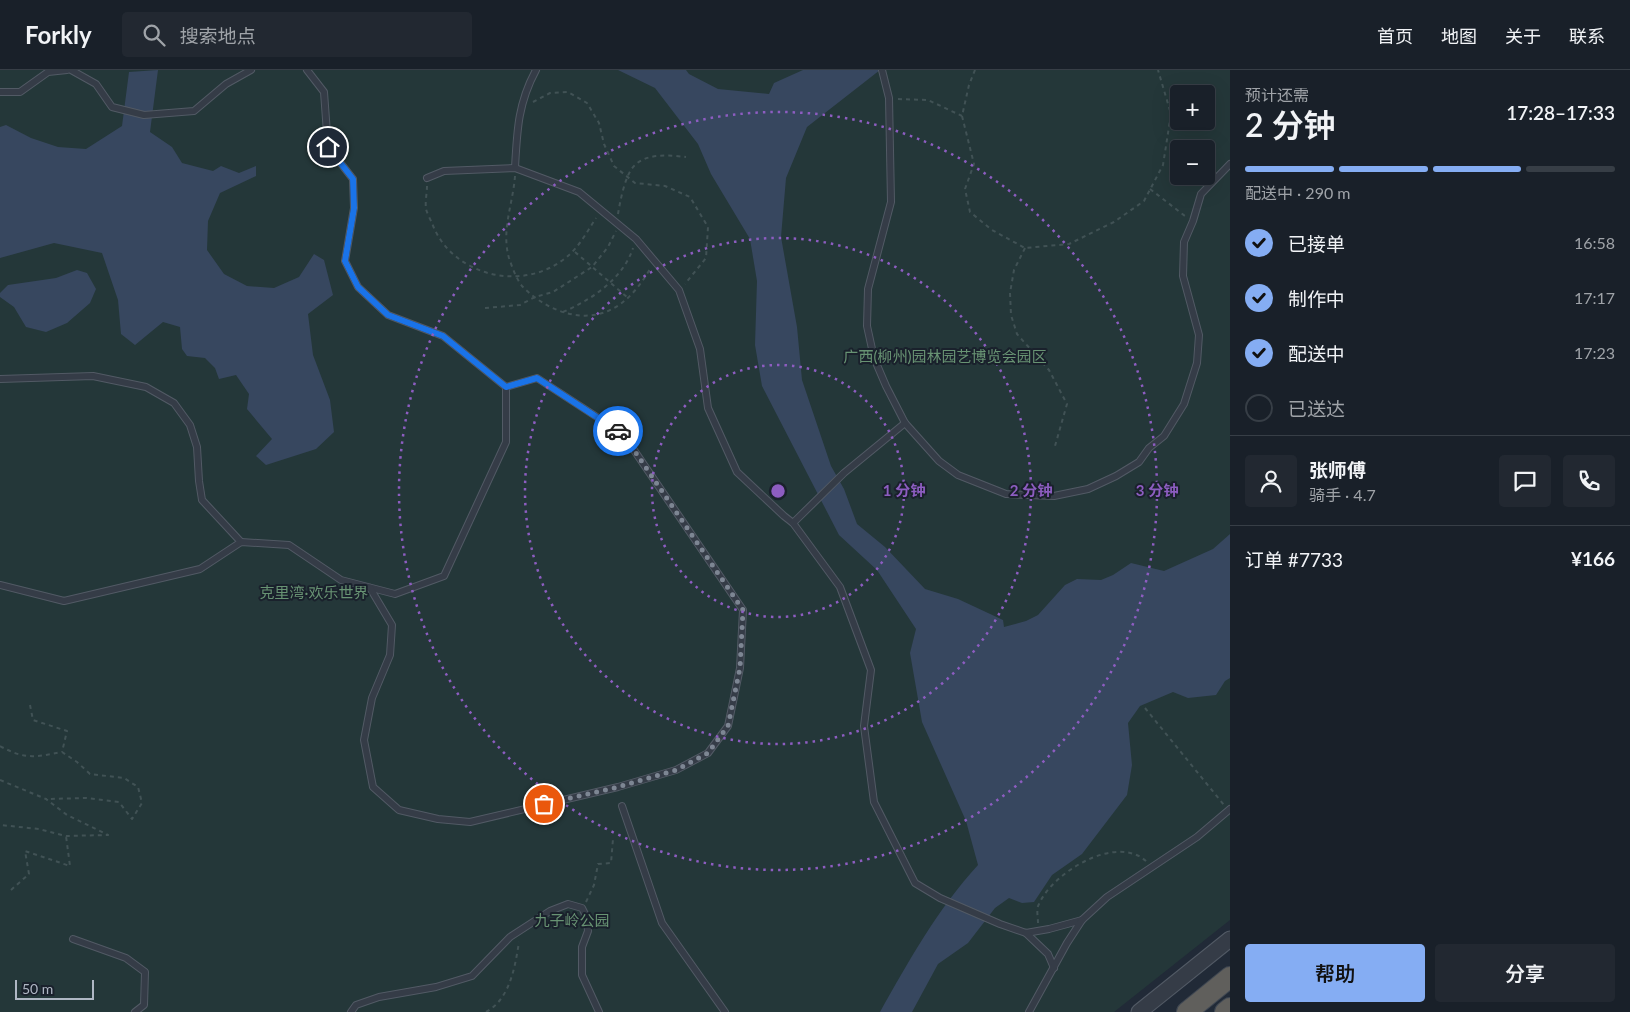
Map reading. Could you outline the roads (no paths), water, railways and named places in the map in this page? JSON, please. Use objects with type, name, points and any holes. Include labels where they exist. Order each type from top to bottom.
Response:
[{"type":"highway","points":[[1187,1012],[1230,977]]},
{"type":"highway","points":[[1225,1012],[1230,1008]]},
{"type":"street","points":[[1139,1012],[1230,939]]},
{"type":"lane","points":[[0,92],[20,92],[48,72],[69,70],[96,84],[112,106],[144,114],[194,111],[226,84],[251,70]]},
{"type":"lane","points":[[307,70],[324,92],[328,147],[353,179],[354,208],[345,261],[358,287],[388,315],[443,336],[506,387]]},
{"type":"lane","points":[[515,168],[517,125],[520,109],[536,70]]},
{"type":"lane","points":[[882,70],[889,98],[891,202],[868,289],[867,326],[874,358],[905,423],[939,461],[958,475],[1006,494],[1054,496],[1088,489],[1116,476],[1139,462],[1149,448],[1164,436],[1184,404],[1197,363],[1199,335],[1183,276],[1184,242],[1194,221],[1201,194],[1230,164]]},
{"type":"lane","points":[[427,178],[444,172],[515,168],[579,192],[636,239],[679,290],[700,349],[708,408],[737,472],[793,523],[840,587],[871,670],[864,726],[874,802],[915,883],[940,898],[1026,933],[1048,954],[1054,968]]},
{"type":"lane","points":[[0,379],[93,376],[146,387],[174,403],[190,425],[197,446],[202,500],[241,542]]},
{"type":"lane","points":[[370,588],[392,625],[390,655],[372,698],[364,740],[372,787],[399,810],[438,820],[470,822],[618,787],[676,770],[708,753],[728,726],[740,668],[743,610],[623,434],[537,378],[506,387]]},
{"type":"lane","points":[[0,585],[64,601],[200,569],[241,542],[288,545],[341,580],[395,594],[444,576],[506,442],[506,387]]},
{"type":"lane","points":[[793,523],[844,473],[905,423]]},
{"type":"lane","points":[[622,806],[662,923],[724,1012]]},
{"type":"lane","points":[[1029,1012],[1067,943],[1082,920],[1107,897],[1197,837],[1229,810]]},
{"type":"lane","points":[[351,1012],[356,1005],[379,997],[436,987],[472,976],[510,937],[550,911],[568,904],[582,908],[587,918],[588,931],[582,947],[582,976],[599,1012]]},
{"type":"lane","points":[[1026,933],[1082,920]]},
{"type":"lane","points":[[73,940],[126,958],[145,972],[144,1005],[135,1012]]},
{"type":"water","points":[[158,70],[150,132],[172,147],[182,163],[213,171],[221,166],[239,173],[256,166],[256,176],[220,193],[208,221],[207,250],[224,274],[247,286],[274,288],[299,277],[314,254],[324,260],[333,295],[308,314],[313,355],[330,400],[334,432],[316,449],[266,465],[256,456],[272,439],[247,409],[249,394],[236,375],[219,379],[215,368],[205,358],[187,356],[182,349],[180,327],[163,322],[135,345],[121,334],[118,300],[102,253],[54,243],[0,258],[0,127],[6,125],[31,138],[58,147],[86,149],[122,126],[129,72]]},
{"type":"water","points":[[618,70],[686,70],[689,74],[718,89],[769,94],[774,83],[803,70],[880,70],[807,127],[786,178],[781,237],[797,327],[802,380],[831,466],[844,489],[857,524],[885,547],[925,589],[958,599],[1003,620],[1004,627],[1026,621],[1038,615],[1065,585],[1077,579],[1101,580],[1113,575],[1131,563],[1164,571],[1213,549],[1230,534],[1230,678],[1225,681],[1216,695],[1188,698],[1173,692],[1140,706],[1128,723],[1132,765],[1127,795],[1082,854],[1052,875],[1034,902],[1022,903],[1009,898],[995,908],[968,943],[938,964],[912,1012],[880,1012],[913,954],[937,917],[978,865],[966,821],[922,722],[910,653],[916,629],[877,570],[839,535],[762,386],[755,345],[757,281],[750,239],[711,174],[698,144],[655,88]]},
{"type":"water","points":[[77,270],[87,273],[96,289],[90,303],[67,323],[46,332],[26,327],[14,307],[0,297],[0,293],[8,285],[56,278]]},
{"type":"park label","name":"广西(柳州)园林园艺博览会园区","points":[[945,356]]},
{"type":"park label","name":"克里湾·欢乐世界","points":[[314,592]]},
{"type":"park label","name":"九子岭公园","points":[[572,920]]}]
